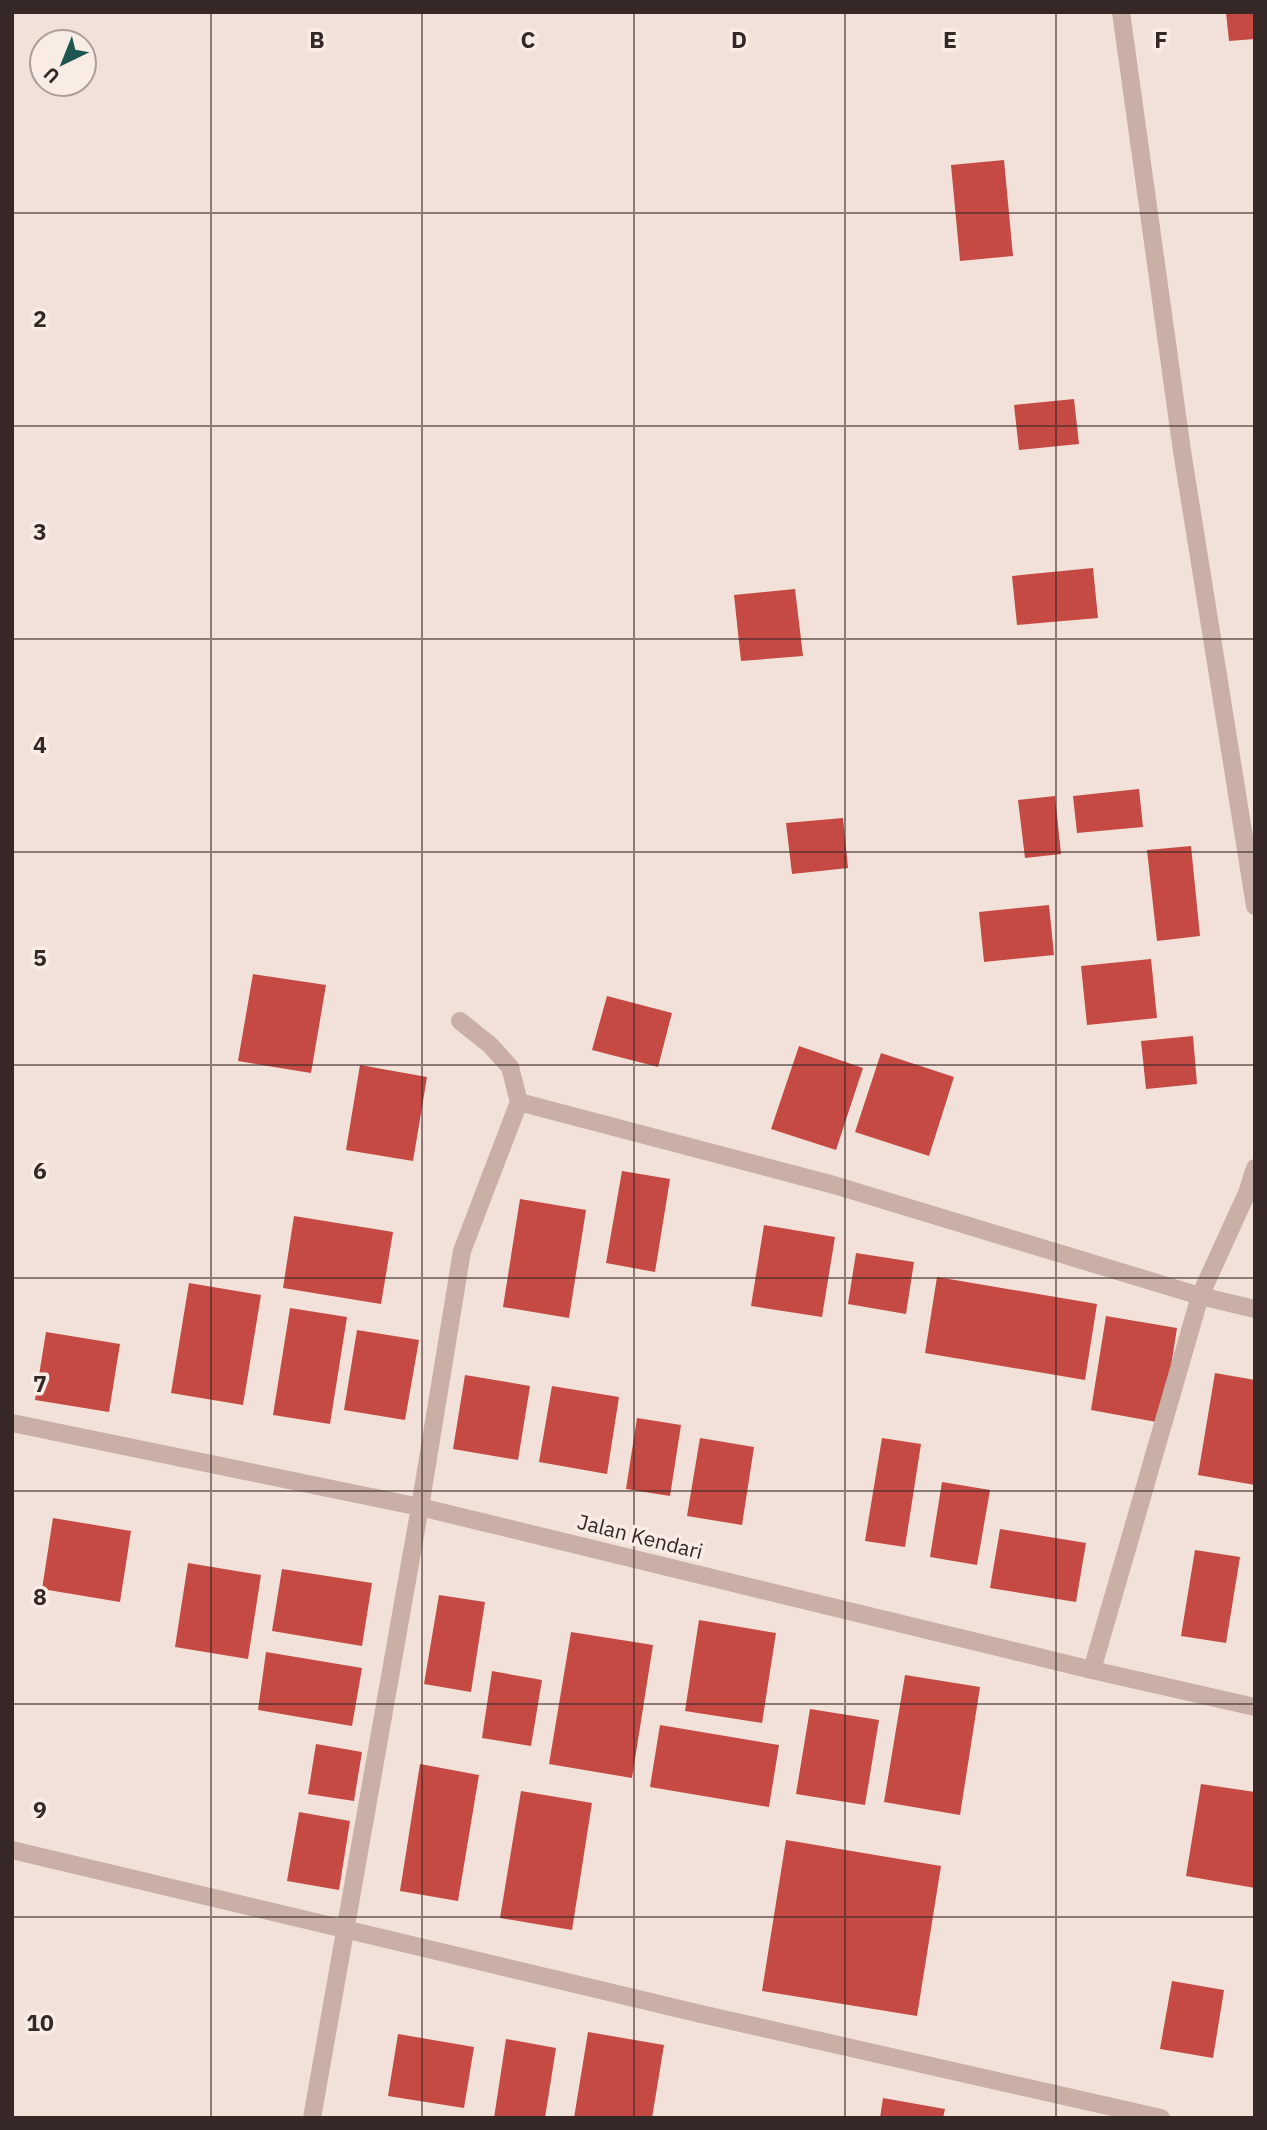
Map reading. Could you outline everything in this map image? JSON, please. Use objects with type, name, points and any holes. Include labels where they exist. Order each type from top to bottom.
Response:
[{"type":"street","points":[[1121,12],[1182,451],[1255,906]]},
{"type":"street","points":[[312,2118],[420,1507],[462,1251],[519,1102],[510,1067],[491,1045],[460,1021]]},
{"type":"street","points":[[519,1102],[834,1185],[1200,1296],[1255,1308]]},
{"type":"street","points":[[1092,1671],[1200,1296],[1247,1193],[1255,1168]]},
{"type":"street","name":"Jalan Kendari","points":[[12,1423],[420,1507],[1092,1671],[1255,1707]]},
{"type":"street","points":[[12,1850],[701,2014],[1161,2118]]},
{"type":"building","points":[[1226,12],[1255,12],[1255,39],[1229,41]]},
{"type":"building","points":[[1004,160],[1013,256],[960,261],[951,165]]},
{"type":"building","points":[[1074,399],[1079,444],[1019,450],[1014,405]]},
{"type":"building","points":[[1093,568],[1098,618],[1017,625],[1012,576]]},
{"type":"building","points":[[795,589],[803,656],[741,661],[734,595]]},
{"type":"building","points":[[1139,789],[1143,827],[1077,833],[1073,796]]},
{"type":"building","points":[[1055,796],[1061,854],[1025,858],[1018,800]]},
{"type":"building","points":[[843,818],[848,868],[792,874],[786,823]]},
{"type":"building","points":[[1191,846],[1200,936],[1157,941],[1147,850]]},
{"type":"building","points":[[1049,905],[1054,955],[984,962],[979,912]]},
{"type":"building","points":[[1151,959],[1157,1018],[1087,1025],[1081,966]]},
{"type":"building","points":[[253,974],[326,985],[311,1073],[238,1061]]},
{"type":"building","points":[[607,996],[672,1013],[658,1067],[592,1050]]},
{"type":"building","points":[[1193,1036],[1197,1084],[1146,1089],[1141,1041]]},
{"type":"building","points":[[799,1046],[863,1068],[836,1150],[771,1129]]},
{"type":"building","points":[[881,1053],[954,1077],[929,1156],[855,1132]]},
{"type":"building","points":[[360,1065],[427,1077],[413,1161],[346,1150]]},
{"type":"building","points":[[622,1171],[670,1179],[655,1272],[606,1263]]},
{"type":"building","points":[[520,1199],[586,1210],[569,1318],[503,1307]]},
{"type":"building","points":[[294,1216],[393,1232],[381,1304],[283,1288]]},
{"type":"building","points":[[764,1225],[835,1237],[822,1317],[751,1306]]},
{"type":"building","points":[[856,1253],[914,1262],[906,1314],[848,1304]]},
{"type":"building","points":[[937,1277],[1097,1304],[1085,1380],[925,1353]]},
{"type":"building","points":[[189,1283],[261,1295],[243,1405],[171,1393]]},
{"type":"building","points":[[290,1308],[347,1317],[330,1424],[273,1415]]},
{"type":"building","points":[[1106,1316],[1177,1328],[1162,1423],[1091,1410]]},
{"type":"building","points":[[357,1330],[419,1340],[405,1420],[344,1410]]},
{"type":"building","points":[[46,1332],[120,1344],[109,1412],[35,1400]]},
{"type":"building","points":[[1215,1373],[1255,1380],[1255,1485],[1198,1475]]},
{"type":"building","points":[[465,1375],[530,1386],[518,1460],[453,1449]]},
{"type":"building","points":[[552,1386],[619,1397],[607,1474],[539,1462]]},
{"type":"building","points":[[637,1418],[681,1425],[670,1496],[626,1489]]},
{"type":"building","points":[[700,1438],[754,1447],[742,1525],[687,1516]]},
{"type":"building","points":[[882,1438],[921,1444],[905,1547],[865,1541]]},
{"type":"building","points":[[942,1482],[990,1490],[977,1565],[930,1557]]},
{"type":"building","points":[[53,1518],[131,1531],[120,1602],[42,1589]]},
{"type":"building","points":[[1000,1529],[1086,1543],[1076,1602],[990,1588]]},
{"type":"building","points":[[1195,1550],[1240,1557],[1226,1643],[1181,1636]]},
{"type":"building","points":[[188,1563],[261,1575],[248,1659],[175,1647]]},
{"type":"building","points":[[282,1569],[372,1583],[362,1646],[272,1631]]},
{"type":"building","points":[[439,1595],[485,1602],[471,1692],[424,1684]]},
{"type":"building","points":[[699,1620],[776,1633],[762,1723],[685,1711]]},
{"type":"building","points":[[571,1632],[653,1645],[632,1778],[549,1764]]},
{"type":"building","points":[[266,1652],[362,1668],[352,1726],[258,1710]]},
{"type":"building","points":[[492,1671],[542,1680],[531,1746],[482,1738]]},
{"type":"building","points":[[905,1675],[980,1687],[960,1815],[884,1802]]},
{"type":"building","points":[[810,1709],[879,1720],[865,1805],[796,1794]]},
{"type":"building","points":[[660,1725],[779,1745],[769,1807],[650,1787]]},
{"type":"building","points":[[316,1744],[362,1752],[354,1801],[308,1794]]},
{"type":"building","points":[[420,1764],[479,1775],[458,1901],[400,1891]]},
{"type":"building","points":[[1201,1784],[1255,1792],[1255,1888],[1186,1876]]},
{"type":"building","points":[[521,1791],[592,1803],[572,1930],[500,1918]]},
{"type":"building","points":[[299,1812],[350,1821],[339,1890],[287,1881]]},
{"type":"building","points":[[786,1840],[941,1866],[917,2016],[762,1991]]},
{"type":"building","points":[[1172,1981],[1224,1990],[1213,2058],[1160,2049]]},
{"type":"building","points":[[588,2032],[664,2045],[652,2118],[574,2118]]},
{"type":"building","points":[[398,2034],[474,2047],[464,2108],[388,2096]]},
{"type":"building","points":[[506,2039],[556,2048],[545,2118],[494,2118]]},
{"type":"building","points":[[883,2098],[945,2109],[943,2118],[880,2118]]}]
